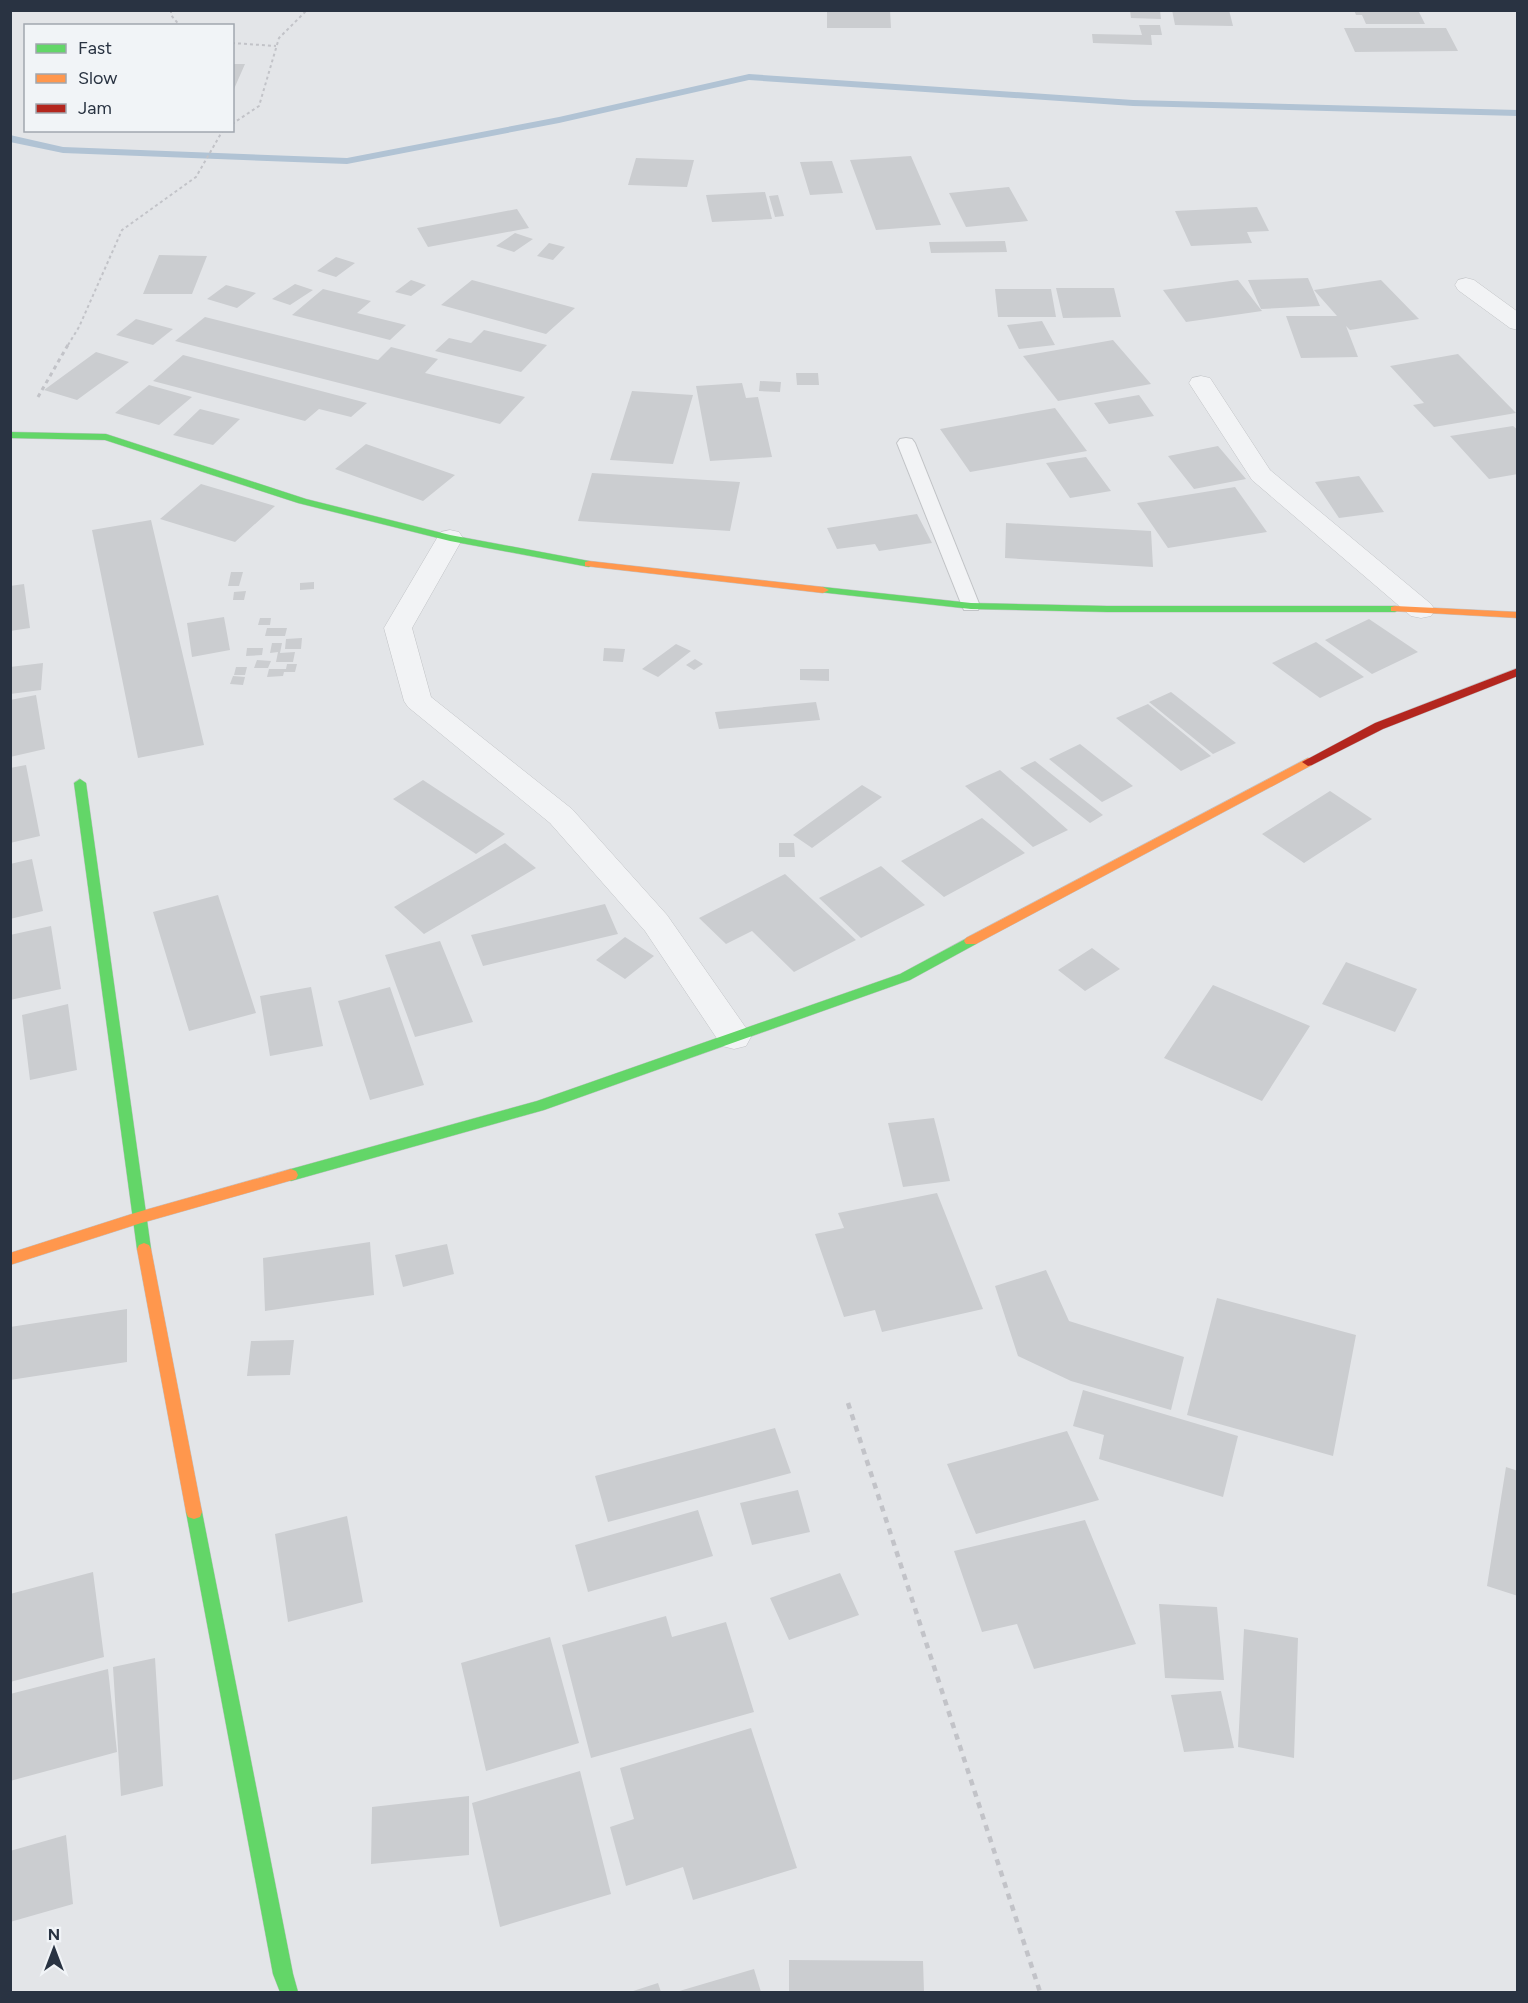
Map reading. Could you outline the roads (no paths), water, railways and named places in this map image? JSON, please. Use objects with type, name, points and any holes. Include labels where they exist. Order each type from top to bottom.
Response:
[{"type":"street","points":[[1466,285],[1518,323]]},
{"type":"street","points":[[1201,383],[1261,476],[1420,610]]},
{"type":"street","points":[[14,436],[106,437],[302,501],[450,538],[581,563],[971,606],[1420,610],[1518,615]]},
{"type":"street","points":[[450,538],[398,628],[418,700],[561,816],[656,923],[734,1037]]},
{"type":"street","points":[[10,1259],[138,1218],[539,1106],[904,977],[1224,805],[1379,726],[1518,672]]},
{"type":"street","points":[[80,783],[138,1218],[283,1974],[289,1992]]},
{"type":"lane","points":[[906,443],[971,606]]},
{"type":"waterway","points":[[10,138],[63,150],[347,161],[559,120],[749,77],[1133,103],[1518,113]]}]
